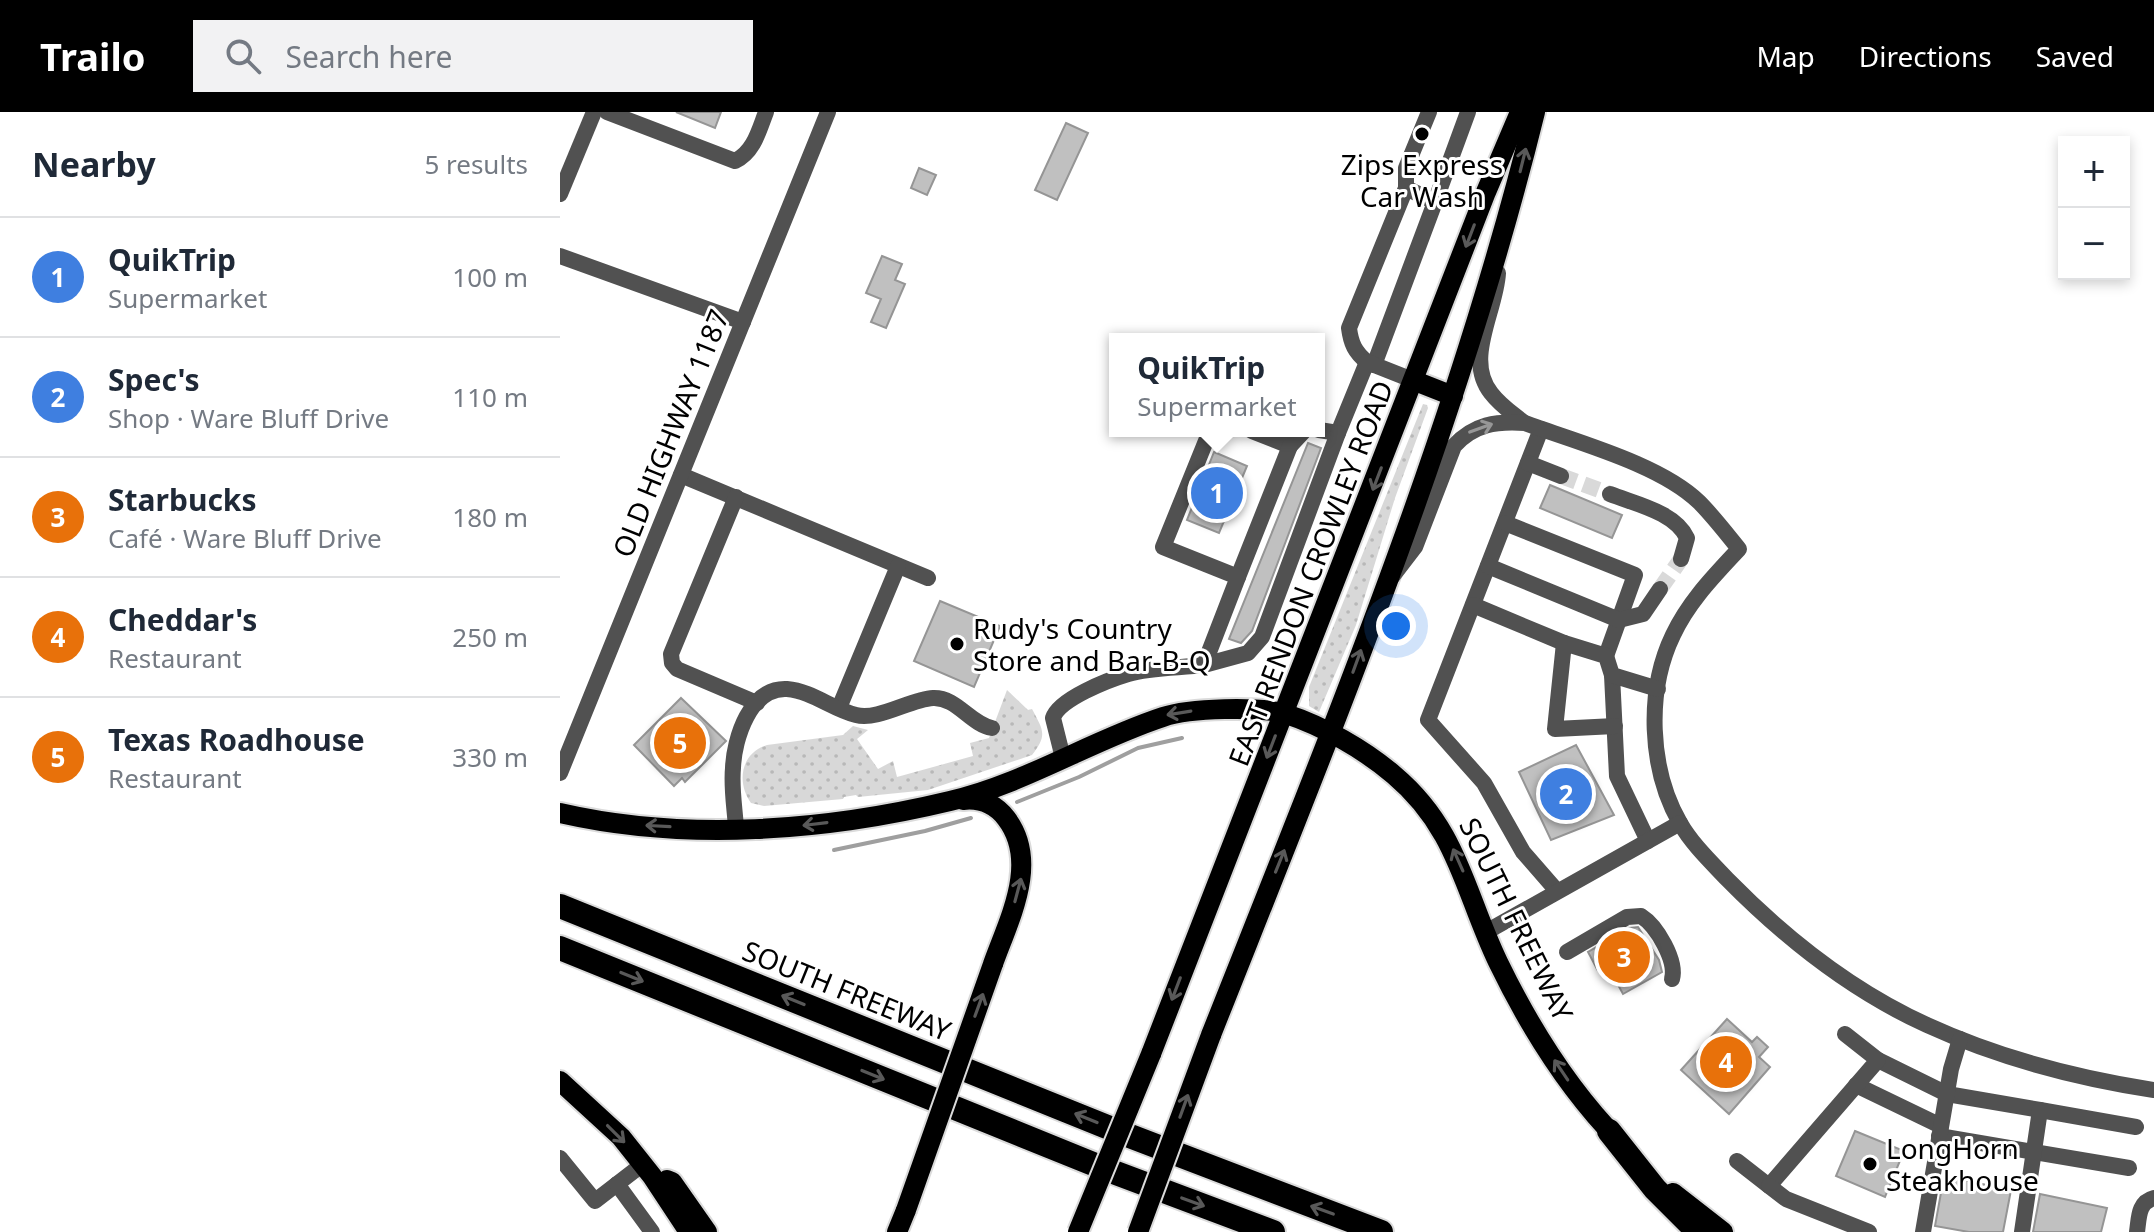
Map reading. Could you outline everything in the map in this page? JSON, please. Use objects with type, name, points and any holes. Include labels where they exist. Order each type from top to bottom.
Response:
[{"type":"highway","name":"SOUTH FREEWAY","points":[[560,906],[1164,1149],[1381,1232]]},
{"type":"highway","points":[[560,948],[1108,1170],[1273,1232]]},
{"type":"highway","points":[[1609,1131],[1655,1189],[1698,1232]]},
{"type":"main road","name":"EAST RENDON CROWLEY ROAD","points":[[1078,1232],[1151,1054],[1486,192],[1520,112]]},
{"type":"main road","points":[[1138,1232],[1211,1035],[1330,735],[1453,396],[1499,249],[1535,112]]},
{"type":"main road","points":[[1415,381],[1453,396]]},
{"type":"main road","name":"SOUTH FREEWAY","points":[[560,813],[595,821],[736,829],[788,828],[872,818],[953,801],[1006,783],[1166,715],[1246,710],[1284,713],[1371,757],[1395,776],[1435,819],[1461,867],[1512,991],[1564,1076],[1609,1131],[1673,1193],[1723,1232]]},
{"type":"main road","points":[[897,1232],[1020,886],[1023,866],[1018,840],[1008,820],[989,803],[969,799],[953,801]]},
{"type":"main road","points":[[560,1081],[621,1137],[648,1170],[689,1232]]},
{"type":"main road","points":[[648,1170],[672,1182],[707,1232]]},
{"type":"street","points":[[560,194],[594,112]]},
{"type":"street","points":[[607,112],[735,161],[743,158],[753,145],[766,112]]},
{"type":"street","name":"OLD HIGHWAY 1187","points":[[560,773],[828,112]]},
{"type":"street","points":[[1415,381],[1370,363],[1357,353],[1351,343],[1349,328],[1406,188],[1406,168],[1429,112]]},
{"type":"street","points":[[1063,758],[1053,718],[1066,701],[1129,674],[1204,665],[1248,653],[1262,637],[1338,433],[1370,363],[1468,112]]},
{"type":"street","points":[[1406,188],[1435,202]]},
{"type":"street","points":[[1499,249],[1494,301],[1479,365],[1490,392],[1533,426]]},
{"type":"street","points":[[560,256],[743,322]]},
{"type":"street","points":[[1386,585],[1415,547],[1454,446],[1465,434],[1482,425],[1503,421],[1533,426],[1643,468],[1680,488],[1698,501],[1739,549],[1693,598],[1671,637],[1658,689],[1656,757],[1665,790],[1680,823],[1703,854],[1802,947],[1876,998],[1960,1039],[2047,1068],[2087,1079],[2154,1090]]},
{"type":"street","points":[[1533,426],[1528,463],[1428,720],[1484,783],[1523,852],[1557,891]]},
{"type":"street","points":[[1325,431],[1338,433]]},
{"type":"street","points":[[1208,437],[1163,547],[1238,577]]},
{"type":"street","points":[[1267,437],[1290,446]]},
{"type":"street","points":[[1204,665],[1290,446],[1298,437]]},
{"type":"street","points":[[1528,463],[1561,476]]},
{"type":"street","points":[[681,475],[928,578]]},
{"type":"street","points":[[1610,494],[1682,527],[1687,538],[1681,559]]},
{"type":"street","points":[[736,497],[671,654],[672,663],[677,669],[757,703]]},
{"type":"street","points":[[1505,523],[1635,575],[1606,656],[1612,675],[1617,776],[1648,841]]},
{"type":"street","points":[[839,708],[898,566]]},
{"type":"street","points":[[1488,566],[1619,620],[1643,614],[1660,589]]},
{"type":"street","points":[[1473,605],[1564,643],[1606,656]]},
{"type":"street","points":[[1564,643],[1555,729],[1615,726]]},
{"type":"street","points":[[1612,675],[1658,689]]},
{"type":"street","points":[[736,829],[732,768],[748,712],[764,695],[783,689],[800,691],[858,717],[935,698],[962,709],[981,726],[992,728]]},
{"type":"street","points":[[1486,932],[1680,823]]},
{"type":"street","points":[[1567,952],[1627,917],[1641,916],[1651,925],[1672,963],[1672,979]]},
{"type":"street","points":[[1845,1034],[1878,1060],[1947,1094],[2136,1127]]},
{"type":"street","points":[[1923,1232],[1951,1069],[1960,1039]]},
{"type":"street","points":[[1769,1186],[1878,1060]]},
{"type":"street","points":[[1856,1085],[1940,1131],[2033,1153],[2129,1168]]},
{"type":"street","points":[[2022,1232],[2040,1110]]},
{"type":"street","points":[[560,1158],[595,1201],[617,1184],[648,1170]]},
{"type":"street","points":[[1737,1161],[1786,1199],[1869,1232]]},
{"type":"street","points":[[617,1184],[652,1232]]},
{"type":"street","points":[[2137,1232],[2141,1206],[2146,1200],[2154,1198]]},
{"type":"shaded area","points":[[1423,404],[1428,408],[1395,498],[1356,625],[1319,712],[1309,706],[1309,687]]},
{"type":"shaded area","points":[[1007,690],[1028,710],[1032,709],[1041,728],[1042,737],[1032,755],[928,790],[764,806],[751,803],[746,795],[744,769],[751,754],[758,749],[767,745],[843,735],[853,726],[868,730],[857,739],[878,769],[893,761],[897,777],[973,756],[970,743],[989,738]]},
{"type":"building","points":[[676,112],[721,112],[715,128]]},
{"type":"building","points":[[1066,123],[1088,133],[1057,200],[1035,190]]},
{"type":"building","points":[[919,168],[936,175],[927,195],[911,188]]},
{"type":"building","points":[[882,256],[902,264],[895,280],[905,284],[886,328],[871,322],[881,299],[866,293]]},
{"type":"building","points":[[1308,443],[1321,448],[1252,631],[1241,643],[1229,639]]},
{"type":"building","points":[[1214,452],[1247,466],[1219,533],[1187,520]]},
{"type":"building","points":[[1550,485],[1622,515],[1612,538],[1540,508]]},
{"type":"building","name":"Rudy's Country Store and Bar-B-Q","points":[[940,601],[1000,626],[974,687],[914,661]]},
{"type":"building","points":[[681,698],[726,741],[685,782],[682,778],[674,786],[634,745]]},
{"type":"building","points":[[1576,745],[1614,815],[1551,840],[1519,772]]},
{"type":"building","points":[[1638,927],[1659,960],[1662,972],[1623,994],[1606,963],[1597,969],[1588,952],[1630,928]]},
{"type":"building","points":[[1727,1019],[1752,1042],[1757,1037],[1768,1047],[1759,1057],[1770,1067],[1729,1114],[1681,1070]]},
{"type":"building","name":"LongHorn Steakhouse","points":[[1855,1131],[1904,1151],[1885,1197],[1836,1176]]},
{"type":"building","points":[[1944,1176],[2011,1190],[2003,1232],[1969,1232],[1935,1226]]},
{"type":"building","points":[[2040,1194],[2107,1208],[2101,1232],[2033,1232]]},
{"type":"waterway","points":[[1017,802],[1079,777],[1138,748],[1182,738]]},
{"type":"waterway","points":[[834,850],[971,818]]},
{"type":"tunnel","points":[[1561,476],[1610,494]]},
{"type":"tunnel","points":[[1660,589],[1681,559]]},
{"type":"place","name":"Zips Express Car Wash","points":[[1422,134]]},
{"type":"place","name":"QuikTrip","points":[[1217,493]]},
{"type":"place","name":"Rudy's Country Store and Bar-B-Q","points":[[957,644]]},
{"type":"place","name":"Texas Roadhouse","points":[[680,743]]},
{"type":"place","name":"Spec's","points":[[1566,794]]},
{"type":"place","name":"Starbucks","points":[[1624,957]]},
{"type":"place","name":"Cheddar's","points":[[1726,1062]]},
{"type":"place","name":"LongHorn Steakhouse","points":[[1870,1164]]}]
